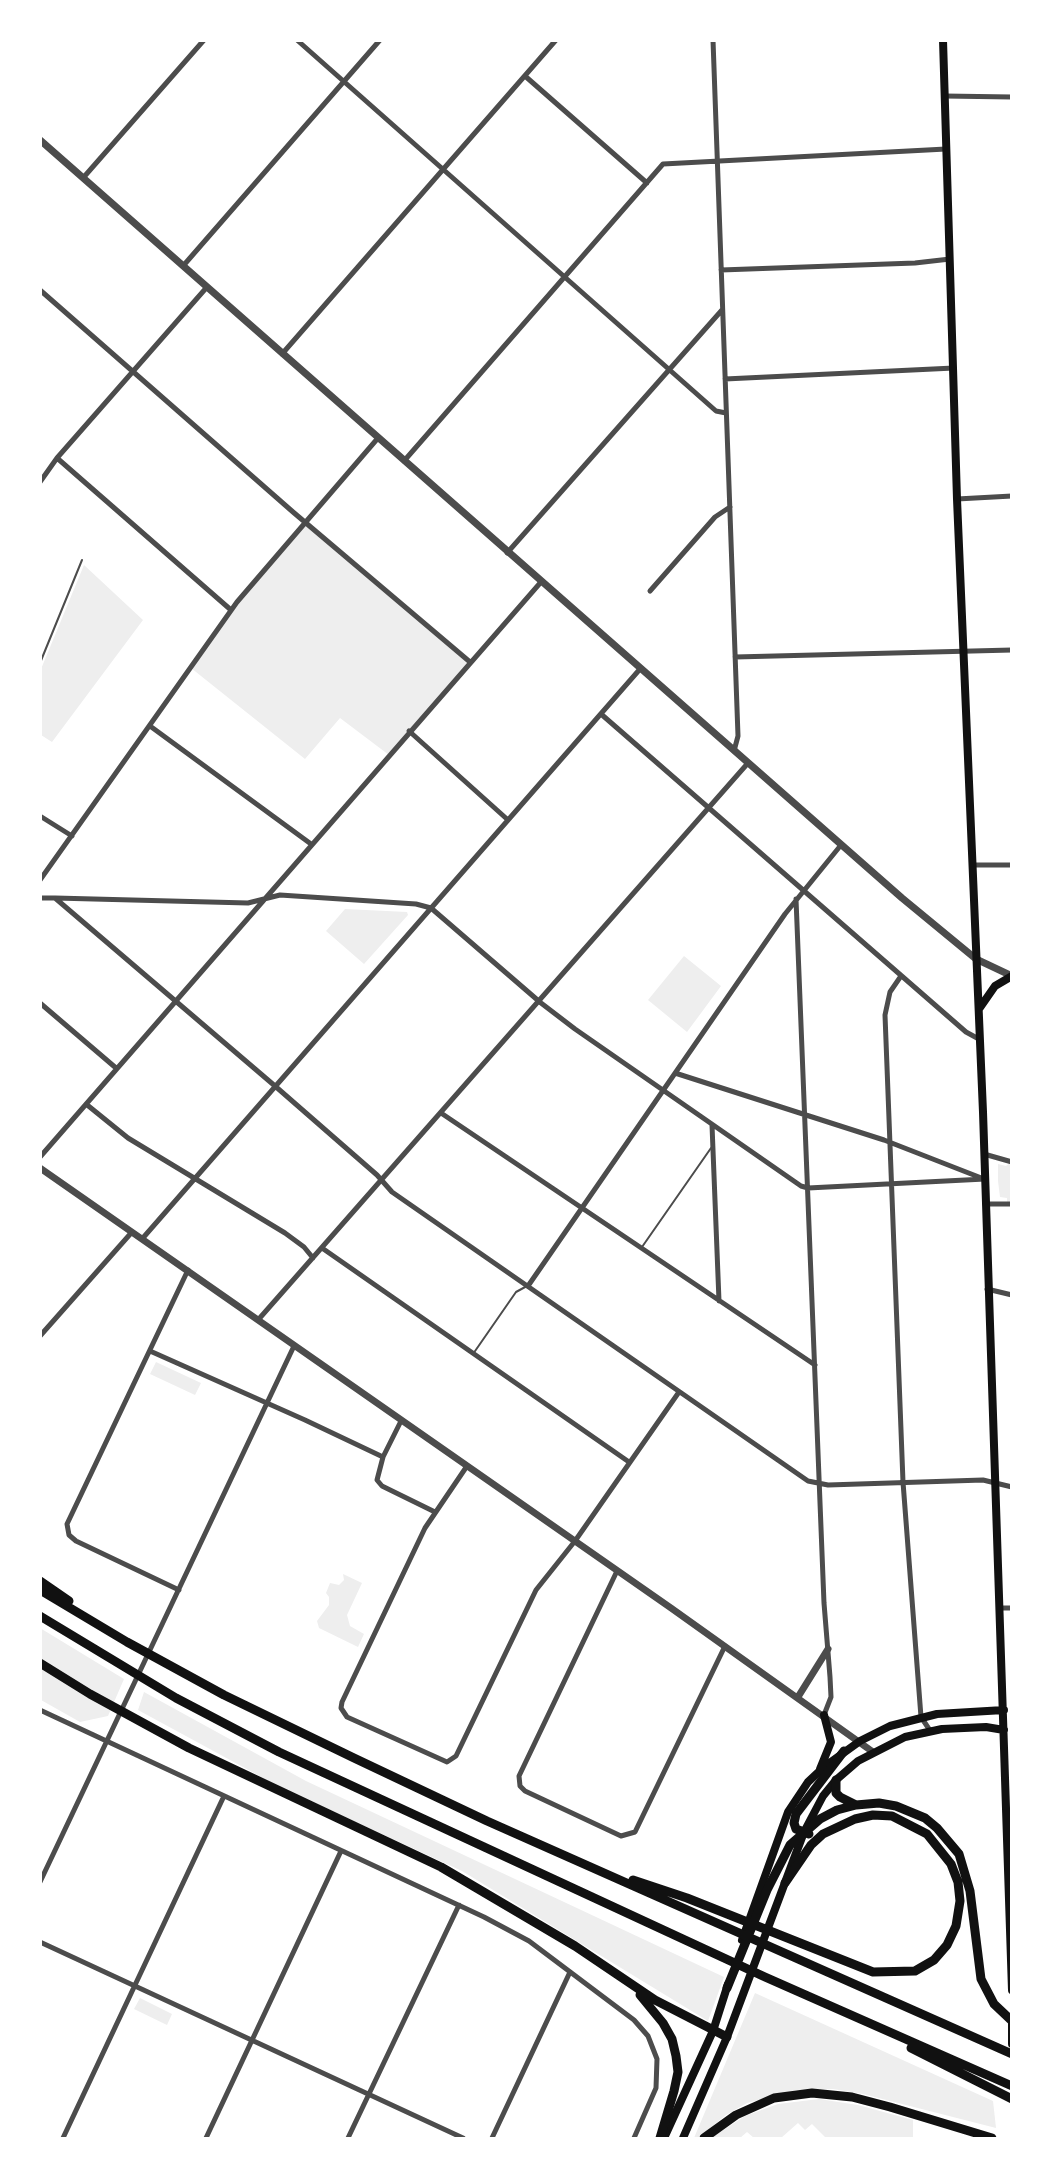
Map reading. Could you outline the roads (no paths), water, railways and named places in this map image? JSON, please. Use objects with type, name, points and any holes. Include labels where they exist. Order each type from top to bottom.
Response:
[{"type":"highway","points":[[40,1581],[127,1642]]},
{"type":"highway","points":[[40,1590],[127,1642],[271,1718],[576,1860],[1011,2054]]},
{"type":"highway","points":[[40,1617],[176,1698],[279,1752],[823,2003],[968,2072],[1011,2099]]},
{"type":"highway","points":[[40,1663],[90,1694],[189,1748],[441,1867],[575,1946],[655,2000],[727,2037]]},
{"type":"highway","points":[[823,1834],[796,1829],[794,1823],[796,1814],[844,1751]]},
{"type":"highway","points":[[836,1780],[836,1793],[856,1805]]},
{"type":"highway","points":[[727,1988],[780,1861],[790,1845],[828,1815],[856,1805],[879,1803],[910,1810],[931,1823],[948,1840],[966,1870],[978,1968],[994,2004],[1011,2022]]},
{"type":"highway","points":[[576,1860],[687,1898],[873,1972],[915,1971],[934,1960],[947,1945],[956,1926],[960,1901],[958,1882],[951,1863],[927,1834],[892,1816],[873,1815],[855,1819],[823,1834],[811,1845],[785,1883]]},
{"type":"highway","points":[[626,1981],[653,2008],[672,2039],[676,2056],[674,2091],[662,2139]]},
{"type":"highway","points":[[968,2072],[1011,2086]]},
{"type":"highway","points":[[704,2139],[736,2115],[765,2103],[812,2093],[852,2097],[880,2104],[992,2139]]},
{"type":"main road","points":[[943,40],[957,499],[980,1035],[994,1484],[1004,1710],[1008,1730],[1011,1990]]},
{"type":"main road","points":[[979,1009],[994,986],[1011,976]]},
{"type":"main road","points":[[662,2139],[713,2031],[750,1914],[788,1812],[818,1773],[844,1751],[890,1726],[921,1717],[1004,1710]]},
{"type":"main road","points":[[818,1773],[831,1742],[824,1715]]},
{"type":"main road","points":[[683,2139],[727,2037],[804,1832],[818,1805],[836,1780],[873,1752],[905,1737],[931,1731],[986,1727],[1008,1730]]},
{"type":"main road","points":[[1011,2022],[1011,2044]]},
{"type":"street","points":[[84,178],[204,40]]},
{"type":"street","points":[[297,40],[716,411],[726,413]]},
{"type":"street","points":[[183,266],[380,40]]},
{"type":"street","points":[[282,354],[556,40]]},
{"type":"street","points":[[712,40],[738,736],[734,751]]},
{"type":"street","points":[[525,76],[647,183]]},
{"type":"street","points":[[945,96],[1011,98]]},
{"type":"street","points":[[40,140],[841,845],[976,959],[1011,976]]},
{"type":"street","points":[[404,461],[666,163],[946,149]]},
{"type":"street","points":[[721,270],[915,263],[950,259]]},
{"type":"street","points":[[40,482],[57,458],[207,287]]},
{"type":"street","points":[[40,290],[292,512],[306,521],[470,662]]},
{"type":"street","points":[[507,552],[722,309]]},
{"type":"street","points":[[725,378],[954,368]]},
{"type":"street","points":[[40,880],[231,610],[378,438]]},
{"type":"street","points":[[57,458],[231,610]]},
{"type":"street","points":[[957,499],[1011,496]]},
{"type":"street","points":[[650,591],[715,517],[722,510],[730,507]]},
{"type":"street","points":[[40,1156],[540,582]]},
{"type":"street","points":[[735,657],[1011,650]]},
{"type":"street","points":[[142,1239],[640,669]]},
{"type":"street","points":[[601,714],[966,1032],[977,1038],[980,1035]]},
{"type":"street","points":[[150,726],[311,844]]},
{"type":"street","points":[[410,731],[508,820]]},
{"type":"street","points":[[258,1320],[748,763]]},
{"type":"street","points":[[40,816],[72,836]]},
{"type":"street","points":[[528,1286],[796,899],[841,845]]},
{"type":"street","points":[[973,865],[1011,865]]},
{"type":"street","points":[[40,898],[248,903],[280,895],[416,904],[431,908],[539,1001],[801,1186],[808,1188],[985,1179]]},
{"type":"street","points":[[55,898],[378,1175],[392,1192],[808,1481],[820,1484],[982,1480],[1011,1487]]},
{"type":"street","points":[[796,899],[831,1697],[824,1715]]},
{"type":"street","points":[[901,976],[890,992],[885,1015],[903,1482],[921,1717],[931,1731]]},
{"type":"street","points":[[40,1003],[116,1068]]},
{"type":"street","points":[[675,1073],[890,1142],[985,1179]]},
{"type":"street","points":[[86,1104],[111,1127],[285,1233],[304,1247],[313,1258]]},
{"type":"street","points":[[441,1113],[580,1209],[815,1365]]},
{"type":"street","points":[[712,1125],[719,1301]]},
{"type":"street","points":[[984,1154],[1011,1162]]},
{"type":"street","points":[[40,1168],[824,1715],[873,1752]]},
{"type":"street","points":[[985,1204],[1011,1204]]},
{"type":"street","points":[[40,1336],[132,1232]]},
{"type":"street","points":[[322,1248],[629,1462]]},
{"type":"street","points":[[179,1590],[76,1541],[69,1535],[67,1524],[188,1270]]},
{"type":"street","points":[[987,1288],[1011,1295]]},
{"type":"street","points":[[40,1882],[294,1346]]},
{"type":"street","points":[[150,1351],[383,1457]]},
{"type":"street","points":[[467,1466],[425,1528],[342,1702],[343,1712],[347,1717],[442,1761],[449,1761],[456,1756],[532,1598],[575,1541],[679,1392]]},
{"type":"street","points":[[401,1420],[376,1476],[380,1484],[435,1512]]},
{"type":"street","points":[[617,1571],[519,1776],[519,1784],[525,1791],[621,1836],[631,1836],[635,1832],[725,1646]]},
{"type":"street","points":[[999,1608],[1011,1608]]},
{"type":"street","points":[[798,1697],[828,1649]]},
{"type":"street","points":[[40,1710],[459,1905],[529,1941],[644,2030],[654,2049],[658,2071],[656,2088],[634,2139]]},
{"type":"street","points":[[63,2139],[224,1796]]},
{"type":"street","points":[[206,2139],[341,1851]]},
{"type":"street","points":[[348,2139],[459,1905]]},
{"type":"street","points":[[40,1942],[463,2139]]},
{"type":"street","points":[[492,2139],[570,1972]]},
{"type":"lane","points":[[40,663],[82,560]]},
{"type":"lane","points":[[640,1249],[713,1146]]},
{"type":"lane","points":[[473,1353],[516,1292],[528,1286]]}]
